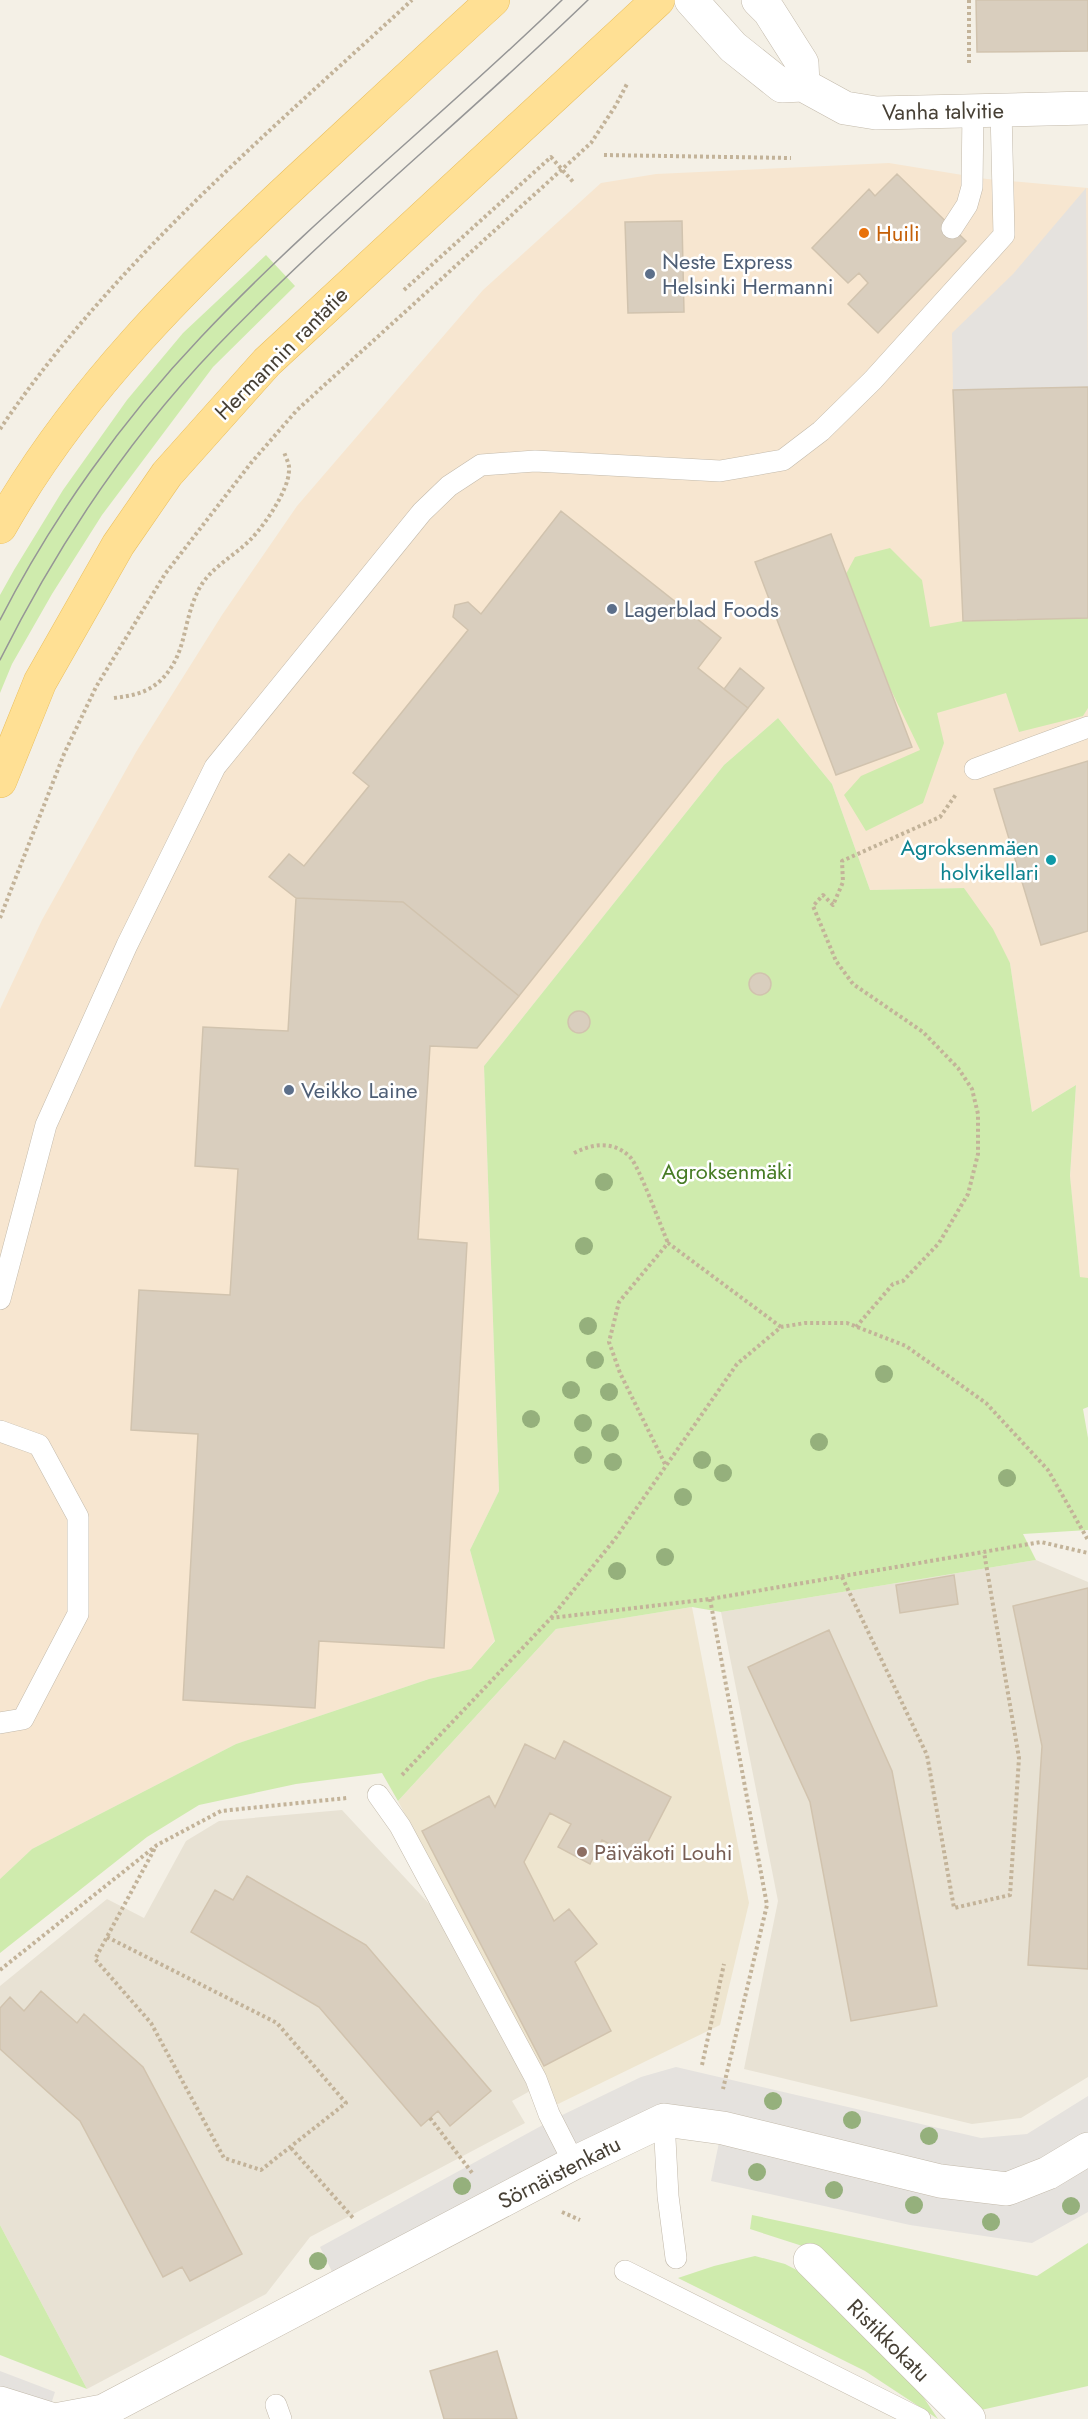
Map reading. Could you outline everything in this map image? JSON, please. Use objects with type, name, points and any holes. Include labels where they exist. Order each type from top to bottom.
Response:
[{"type":"main road","points":[[0,527],[27,480],[73,415],[181,293],[260,215],[493,0]]},
{"type":"main road","name":"Hermannin rantatie","points":[[0,781],[40,682],[118,545],[167,474],[267,362],[658,0]]},
{"type":"street","name":"Vanha talvitie","points":[[691,0],[733,47],[782,86],[803,85],[845,108],[876,113],[1088,108]]},
{"type":"street","points":[[758,0],[769,11],[802,63],[803,85]]},
{"type":"street","points":[[664,2120],[714,2127],[940,2181],[1007,2189],[1048,2173],[1088,2150]]},
{"type":"street","name":"Sörnäistenkatu","points":[[60,2419],[103,2411],[574,2163],[664,2120]]},
{"type":"street","name":"Ristikkokatu","points":[[810,2260],[969,2419]]},
{"type":"street","points":[[0,2403],[51,2419]]},
{"type":"lane","points":[[952,228],[967,205],[987,110]]},
{"type":"lane","points":[[0,1299],[46,1125],[127,945],[215,767],[422,512],[449,486],[481,465],[535,461],[720,471],[783,460],[821,431],[873,380],[1004,236],[987,110]]},
{"type":"lane","points":[[975,769],[1088,727]]},
{"type":"lane","points":[[0,1431],[39,1445],[78,1517],[78,1614],[23,1719],[0,1722]]},
{"type":"lane","points":[[378,1795],[400,1826],[525,2058],[536,2079],[549,2115],[574,2163]]},
{"type":"lane","points":[[664,2120],[668,2196],[676,2258]]},
{"type":"lane","points":[[625,2271],[920,2419]]},
{"type":"path","points":[[0,429],[26,390],[117,281],[223,176],[412,0]]},
{"type":"path","points":[[969,0],[969,63]]},
{"type":"path","points":[[0,918],[64,754],[96,687],[165,574],[250,463],[297,410],[591,143],[627,83],[630,26]]},
{"type":"path","points":[[604,155],[791,158]]},
{"type":"path","points":[[396,296],[415,283],[551,157],[574,183]]},
{"type":"path","points":[[114,698],[146,690],[159,682],[179,659],[188,618],[203,582],[216,567],[251,539],[280,498],[290,470],[284,453]]},
{"type":"path","points":[[856,1327],[893,1284],[903,1281],[939,1243],[968,1194],[978,1154],[978,1114],[972,1089],[958,1068],[923,1032],[853,984],[836,961],[813,906],[823,896],[833,905],[843,882],[842,861],[940,817],[975,769]]},
{"type":"path","points":[[574,1153],[591,1144],[612,1146],[630,1157],[668,1243],[781,1326]]},
{"type":"path","points":[[665,1464],[620,1373],[609,1342],[619,1302],[668,1243]]},
{"type":"path","points":[[0,1970],[157,1845],[221,1811],[378,1795],[425,1753],[551,1618],[615,1539],[665,1464],[737,1364],[781,1326],[837,1323],[856,1327],[906,1346],[986,1403],[1048,1470],[1088,1540]]},
{"type":"path","points":[[551,1618],[710,1599],[1041,1542],[1088,1553]]},
{"type":"path","points":[[842,1577],[927,1755],[954,1908],[1010,1895],[1019,1758],[984,1552]]},
{"type":"path","points":[[710,1599],[767,1905],[714,2127]]},
{"type":"path","points":[[107,1937],[277,2023],[346,2103],[261,2170],[224,2158],[151,2023],[95,1959],[157,1845]]},
{"type":"path","points":[[702,2066],[724,1964]]},
{"type":"path","points":[[430,2118],[495,2205]]},
{"type":"path","points":[[291,2148],[354,2220]]},
{"type":"shaded area","points":[[889,163],[987,179],[1088,188],[1088,1278],[1080,1278],[1070,1177],[1076,1085],[1032,1112],[1010,963],[964,888],[870,890],[832,784],[778,718],[724,765],[484,1066],[499,1491],[470,1550],[495,1640],[472,1669],[429,1679],[236,1744],[32,1849],[0,1879],[0,1009],[42,920],[136,752],[222,615],[297,506],[483,290],[601,183],[656,174]]},
{"type":"shaded area","points":[[1086,188],[1088,387],[953,390],[952,333],[1013,274]]},
{"type":"shaded area","points":[[1036,1560],[1088,1582],[1088,2077],[1021,2118],[972,2124],[744,2069],[778,1901],[721,1612]]},
{"type":"shaded area","name":"Päiväkoti Louhi","points":[[692,1607],[749,1903],[720,2025],[556,2105],[398,1801],[556,1629]]},
{"type":"shaded area","points":[[342,1810],[433,1908],[530,2091],[512,2101],[525,2123],[310,2237],[266,2294],[87,2389],[0,2225],[0,1986],[107,1899],[144,1918],[186,1841],[219,1821]]},
{"type":"shaded area","points":[[676,2067],[981,2138],[1027,2134],[1088,2096],[1088,2212],[1032,2243],[910,2225],[711,2181],[722,2128],[665,2120],[340,2288],[320,2247],[552,2120],[641,2077]]},
{"type":"shaded area","points":[[0,2371],[55,2392],[50,2407],[0,2388]]},
{"type":"green space","points":[[266,255],[295,286],[213,367],[102,515],[52,594],[12,664],[0,693],[0,595],[14,570],[63,490],[127,400],[183,333]]},
{"type":"green space","points":[[890,548],[922,580],[930,627],[963,621],[1088,618],[1088,708],[1083,716],[1019,732],[1006,693],[937,713],[944,743],[923,803],[866,831],[844,795],[861,776],[920,750],[890,688],[846,574],[855,557]]},
{"type":"green space","name":"Agroksenmäki","points":[[778,718],[832,784],[870,890],[964,888],[993,929],[1010,963],[1032,1112],[1076,1085],[1070,1176],[1080,1277],[1088,1278],[1088,1407],[1083,1409],[1088,1438],[1088,1530],[1023,1534],[1036,1560],[721,1612],[692,1607],[556,1629],[398,1801],[382,1773],[296,1784],[199,1805],[147,1837],[0,1953],[0,1879],[32,1849],[236,1744],[429,1679],[471,1669],[495,1641],[470,1550],[499,1491],[484,1066],[724,765]]},
{"type":"green space","points":[[752,2215],[1037,2276],[1088,2243],[1088,2386],[972,2412],[821,2252],[750,2229]]},
{"type":"green space","points":[[0,2225],[87,2389],[0,2355]]},
{"type":"green space","points":[[755,2256],[785,2264],[810,2277],[922,2395],[938,2419],[865,2371],[678,2278]]},
{"type":"building","points":[[976,0],[1088,0],[1088,51],[977,52]]},
{"type":"building","points":[[897,174],[966,241],[878,333],[848,304],[868,283],[859,273],[848,283],[812,248],[869,189],[875,196]]},
{"type":"building","points":[[682,221],[684,312],[628,313],[625,222]]},
{"type":"building","points":[[1088,387],[1088,618],[963,621],[953,390]]},
{"type":"building","points":[[561,511],[721,638],[698,668],[748,708],[519,996],[403,902],[296,898],[269,877],[289,854],[304,866],[369,786],[353,773],[468,630],[453,617],[455,605],[468,602],[481,614]]},
{"type":"building","points":[[831,534],[912,747],[836,775],[755,562]]},
{"type":"building","points":[[740,668],[764,688],[748,708],[724,689]]},
{"type":"building","name":"Agroksenmäen holvikellari","points":[[1088,761],[1088,931],[1041,945],[994,789]]},
{"type":"building","points":[[296,898],[403,902],[519,996],[477,1048],[430,1046],[418,1239],[467,1243],[444,1648],[319,1641],[315,1708],[183,1700],[198,1434],[131,1430],[139,1290],[230,1295],[238,1169],[195,1166],[203,1027],[288,1031]]},
{"type":"building","points":[[760,973],[768,976],[771,984],[768,992],[760,995],[752,992],[749,984],[752,976]]},
{"type":"building","points":[[579,1011],[587,1014],[590,1022],[587,1030],[579,1033],[571,1030],[568,1022],[571,1014]]},
{"type":"building","points":[[954,1575],[958,1604],[900,1613],[896,1585]]},
{"type":"building","points":[[1088,1588],[1088,1969],[1028,1965],[1042,1746],[1013,1606]]},
{"type":"building","points":[[829,1630],[892,1771],[937,2006],[851,2021],[810,1802],[748,1667]]},
{"type":"building","points":[[564,1741],[671,1797],[639,1859],[602,1840],[590,1864],[558,1847],[571,1824],[550,1813],[524,1862],[554,1921],[569,1909],[597,1944],[575,1962],[611,2031],[544,2066],[422,1831],[489,1796],[495,1807],[525,1744],[555,1759]]},
{"type":"building","points":[[247,1876],[366,1945],[491,2091],[450,2126],[438,2111],[421,2126],[319,2007],[191,1932],[215,1890],[233,1900]]},
{"type":"building","points":[[41,1991],[77,2023],[84,2014],[143,2067],[242,2254],[190,2281],[182,2267],[163,2277],[80,2121],[0,2049],[0,2008],[10,1997],[24,2011]]},
{"type":"building","points":[[497,2351],[517,2419],[444,2419],[430,2371]]},
{"type":"tram line","points":[[0,620],[42,544],[91,471],[144,401],[201,337],[288,250],[562,0]]},
{"type":"tram line","points":[[0,660],[45,577],[96,496],[124,456],[184,382],[306,258],[588,0]]},
{"type":"place","name":"Huili","points":[[864,233]]},
{"type":"place","name":"Neste Express Helsinki Hermanni","points":[[650,274]]},
{"type":"place","name":"Lagerblad Foods","points":[[612,609]]},
{"type":"place","name":"Agroksenmäen holvikellari","points":[[1051,860]]},
{"type":"place","name":"Veikko Laine","points":[[289,1090]]},
{"type":"place","name":"Päiväkoti Louhi","points":[[582,1852]]}]
